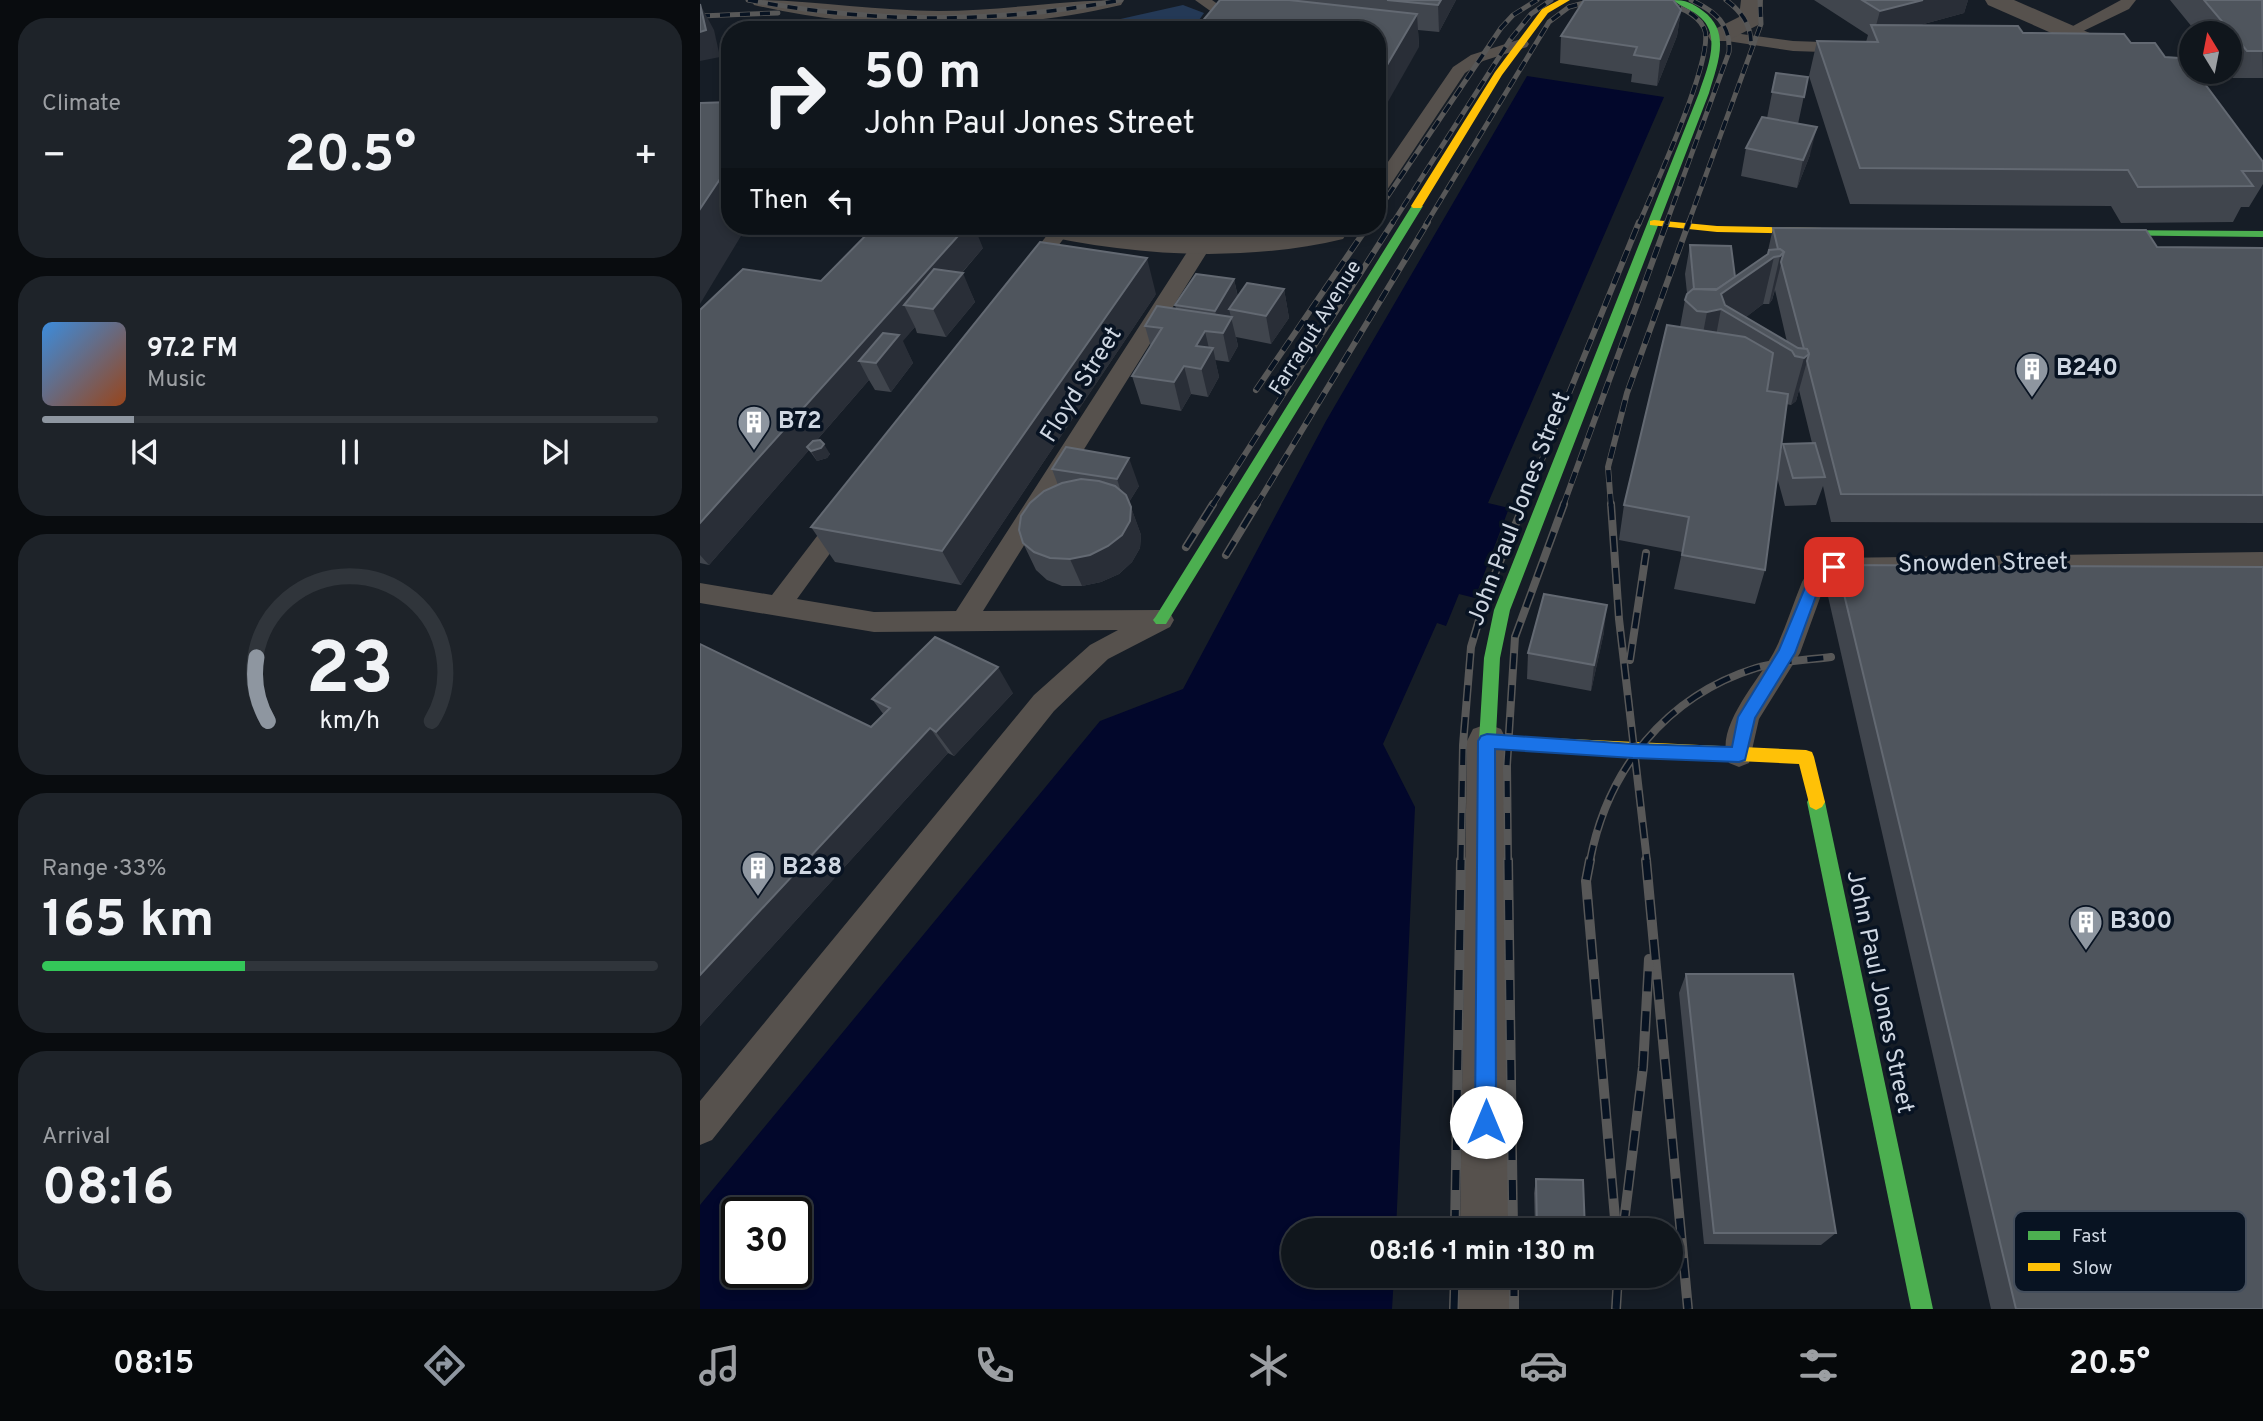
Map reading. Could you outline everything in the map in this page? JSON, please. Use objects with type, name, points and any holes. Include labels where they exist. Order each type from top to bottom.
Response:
[{"type":"street","points":[[762,0],[920,21]]},
{"type":"street","points":[[954,21],[1113,0]]},
{"type":"street","name":"Farragut Avenue","points":[[1161,620],[1498,74],[1545,11],[1566,0]]},
{"type":"street","points":[[1678,0],[1702,12],[1714,24],[1719,36],[1750,20],[1752,0]]},
{"type":"street","points":[[1996,0],[2132,60]]},
{"type":"street","name":"John Paul Jones Street","points":[[1719,36],[1704,93],[1495,631],[1487,741],[1633,751],[1806,757],[1922,1309]]},
{"type":"street","points":[[1654,223],[1717,229],[1845,232]]},
{"type":"street","points":[[2082,233],[2263,234]]},
{"type":"street","points":[[1092,235],[1201,246],[1277,243],[1313,235]]},
{"type":"street","points":[[1486,1218],[1487,741]]},
{"type":"street","points":[[1485,1309],[1486,1288]]},
{"type":"lane","points":[[1202,0],[1221,12]]},
{"type":"lane","points":[[2068,33],[2124,6],[2129,0]]},
{"type":"lane","points":[[1719,36],[1793,46],[1864,48]]},
{"type":"lane","points":[[1386,179],[1459,70],[1477,58],[1521,44]]},
{"type":"lane","points":[[1019,285],[1046,235]]},
{"type":"lane","name":"Floyd Street","points":[[962,623],[1201,246]]},
{"type":"lane","points":[[777,607],[860,496]]},
{"type":"lane","name":"Snowden Street","points":[[1739,755],[1746,717],[1787,653],[1814,582],[1834,567],[2263,561]]},
{"type":"lane","points":[[700,593],[874,622],[1161,620]]},
{"type":"lane","points":[[700,1128],[1044,703],[1099,652],[1161,620]]},
{"type":"shaded area","points":[[1183,5],[1204,13],[1198,21],[1111,21]]},
{"type":"shaded area","points":[[1527,76],[1664,97],[1488,503],[1509,508],[1475,598],[1459,594],[1446,626],[1437,623],[1383,744],[1415,807],[1397,1218],[1281,1218],[1281,1288],[1393,1288],[1392,1309],[700,1309],[700,1205],[1100,721],[1183,689],[1326,421]]},
{"type":"building","points":[[1220,0],[1289,0],[1417,14],[1386,67],[1386,21],[1202,21]]},
{"type":"building","points":[[1387,0],[1441,0],[1438,5]]},
{"type":"building","points":[[1584,0],[1673,0],[1681,10],[1660,59],[1634,55],[1637,47],[1561,36]]},
{"type":"building","points":[[1862,0],[1923,0],[1880,11]]},
{"type":"building","points":[[2204,0],[2262,0],[2263,51],[2247,51],[2242,45],[2242,21],[2222,21]]},
{"type":"building","points":[[700,4],[706,30],[700,32]]},
{"type":"building","points":[[1871,25],[2018,26],[2023,33],[2124,34],[2131,43],[2155,43],[2165,57],[2179,58],[2179,84],[2205,84],[2263,162],[2263,171],[2242,171],[2253,186],[2138,187],[2128,170],[1860,168],[1817,41],[1878,42]]},
{"type":"building","points":[[1776,73],[1808,77],[1804,97],[1772,92]]},
{"type":"building","points":[[721,102],[721,178],[700,209],[700,103]]},
{"type":"building","points":[[1762,117],[1817,127],[1803,160],[1746,148]]},
{"type":"building","name":"B240","points":[[1773,228],[2146,230],[2157,247],[2263,248],[2263,495],[1841,494],[1807,361],[1809,354],[1807,349],[1804,349],[1781,262],[1784,252],[1778,249]]},
{"type":"building","name":"B72","points":[[866,235],[959,235],[700,523],[700,310],[743,269],[821,281]]},
{"type":"building","points":[[1040,242],[1147,258],[942,551],[811,527]]},
{"type":"building","points":[[1690,245],[1731,246],[1735,277],[1717,289],[1694,289]]},
{"type":"building","points":[[1780,249],[1784,252],[1780,256],[1774,257],[1721,294],[1725,305],[1798,348],[1807,349],[1809,354],[1804,358],[1795,356],[1792,351],[1721,309],[1697,311],[1685,300],[1693,289],[1716,290],[1768,254],[1769,250]]},
{"type":"building","points":[[934,269],[963,273],[933,309],[904,305]]},
{"type":"building","points":[[1196,274],[1234,279],[1215,311],[1175,305]]},
{"type":"building","points":[[1247,283],[1284,289],[1266,316],[1229,309]]},
{"type":"building","points":[[1157,306],[1232,317],[1223,333],[1205,331],[1196,346],[1213,348],[1201,369],[1184,366],[1174,382],[1132,376],[1162,328],[1145,326]]},
{"type":"building","points":[[1667,325],[1745,337],[1773,353],[1767,391],[1788,394],[1765,570],[1682,555],[1689,517],[1624,505]]},
{"type":"building","points":[[883,333],[899,335],[876,363],[859,361]]},
{"type":"building","points":[[820,440],[824,444],[821,448],[811,451],[807,447],[813,441]]},
{"type":"building","points":[[1815,443],[1825,477],[1793,478],[1783,444]]},
{"type":"building","points":[[1066,447],[1129,458],[1117,479],[1052,469]]},
{"type":"building","points":[[1081,479],[1115,486],[1126,495],[1131,507],[1130,521],[1122,535],[1090,555],[1070,559],[1050,558],[1034,552],[1023,543],[1019,530],[1021,516],[1030,503],[1044,491]]},
{"type":"building","name":"B300","points":[[1837,565],[2263,567],[2263,1309],[2016,1309]]},
{"type":"building","points":[[1544,594],[1607,605],[1594,665],[1528,653]]},
{"type":"building","name":"B238","points":[[935,637],[998,667],[936,732],[930,728],[700,975],[700,644],[871,727],[890,708],[872,699]]},
{"type":"building","points":[[1686,974],[1793,974],[1836,1233],[1714,1233]]},
{"type":"building","points":[[1536,1179],[1583,1180],[1585,1218],[1537,1218]]},
{"type":"railway","points":[[748,0],[842,13],[935,18],[1027,13],[1121,0]]},
{"type":"railway","points":[[1386,199],[1501,28],[1513,15],[1537,0]]},
{"type":"railway","points":[[1392,224],[1510,40],[1531,14],[1551,0]]},
{"type":"railway","points":[[1426,224],[1549,22],[1569,7],[1595,0]]},
{"type":"railway","points":[[1639,224],[1693,93],[1705,43],[1704,28],[1694,16],[1672,5],[1649,0]]},
{"type":"railway","points":[[1666,224],[1729,52],[1727,34],[1720,20],[1691,0]]},
{"type":"railway","points":[[1726,0],[1744,18],[1751,43]]},
{"type":"railway","points":[[1688,224],[1761,24],[1760,0]]},
{"type":"railway","points":[[700,16],[778,13]]},
{"type":"railway","points":[[1386,233],[1393,222]]},
{"type":"railway","points":[[1256,506],[1428,222]]},
{"type":"railway","points":[[1523,506],[1639,222]]},
{"type":"railway","points":[[1563,506],[1667,222]]},
{"type":"railway","points":[[1611,506],[1608,467],[1627,393],[1689,222]]},
{"type":"railway","points":[[1256,390],[1362,235]]},
{"type":"railway","points":[[1212,506],[1385,235]]},
{"type":"railway","points":[[1186,547],[1213,504]]},
{"type":"railway","points":[[1226,555],[1257,504]]},
{"type":"railway","points":[[1461,861],[1463,745],[1471,647],[1487,593],[1524,504]]},
{"type":"railway","points":[[1508,861],[1507,765],[1515,637],[1564,504]]},
{"type":"railway","points":[[1611,504],[1619,619],[1635,756]]},
{"type":"railway","points":[[1630,660],[1646,553]]},
{"type":"railway","points":[[1635,756],[1668,717],[1694,697],[1724,681],[1756,668],[1831,657]]},
{"type":"railway","points":[[1590,861],[1610,796],[1635,756]]},
{"type":"railway","points":[[1635,756],[1647,861]]},
{"type":"railway","points":[[1455,1218],[1461,860]]},
{"type":"railway","points":[[1508,860],[1513,1218]]},
{"type":"railway","points":[[1590,860],[1586,881],[1615,1218]]},
{"type":"railway","points":[[1646,860],[1688,1309]]},
{"type":"railway","points":[[1624,1218],[1643,1067],[1649,959]]},
{"type":"railway","points":[[1454,1309],[1455,1288]]},
{"type":"railway","points":[[1514,1288],[1514,1309]]},
{"type":"railway","points":[[1616,1309],[1617,1288]]},
{"type":"traffic: fast","points":[[1549,745],[1487,741],[1492,658],[1502,610],[1704,93],[1713,61],[1716,49],[1713,27],[1706,17],[1677,0]]},
{"type":"traffic: fast","points":[[1161,620],[1417,206]]},
{"type":"traffic: fast","points":[[2097,233],[2263,234]]},
{"type":"traffic: fast","points":[[1816,802],[1922,1309]]},
{"type":"traffic: slow","points":[[1417,206],[1498,74],[1545,11],[1566,0]]},
{"type":"traffic: slow","points":[[1654,223],[1717,229],[1823,231]]},
{"type":"traffic: slow","points":[[1549,745],[1806,757],[1816,802]]},
{"type":"place","name":"B240","points":[[2032,399]]},
{"type":"place","name":"B72","points":[[754,452]]},
{"type":"place","name":"B238","points":[[758,898]]},
{"type":"place","name":"B300","points":[[2086,952]]},
{"type":"route","points":[[1486,1122],[1487,741],[1739,755],[1742,726],[1755,700],[1787,653],[1814,582],[1834,567]]}]
